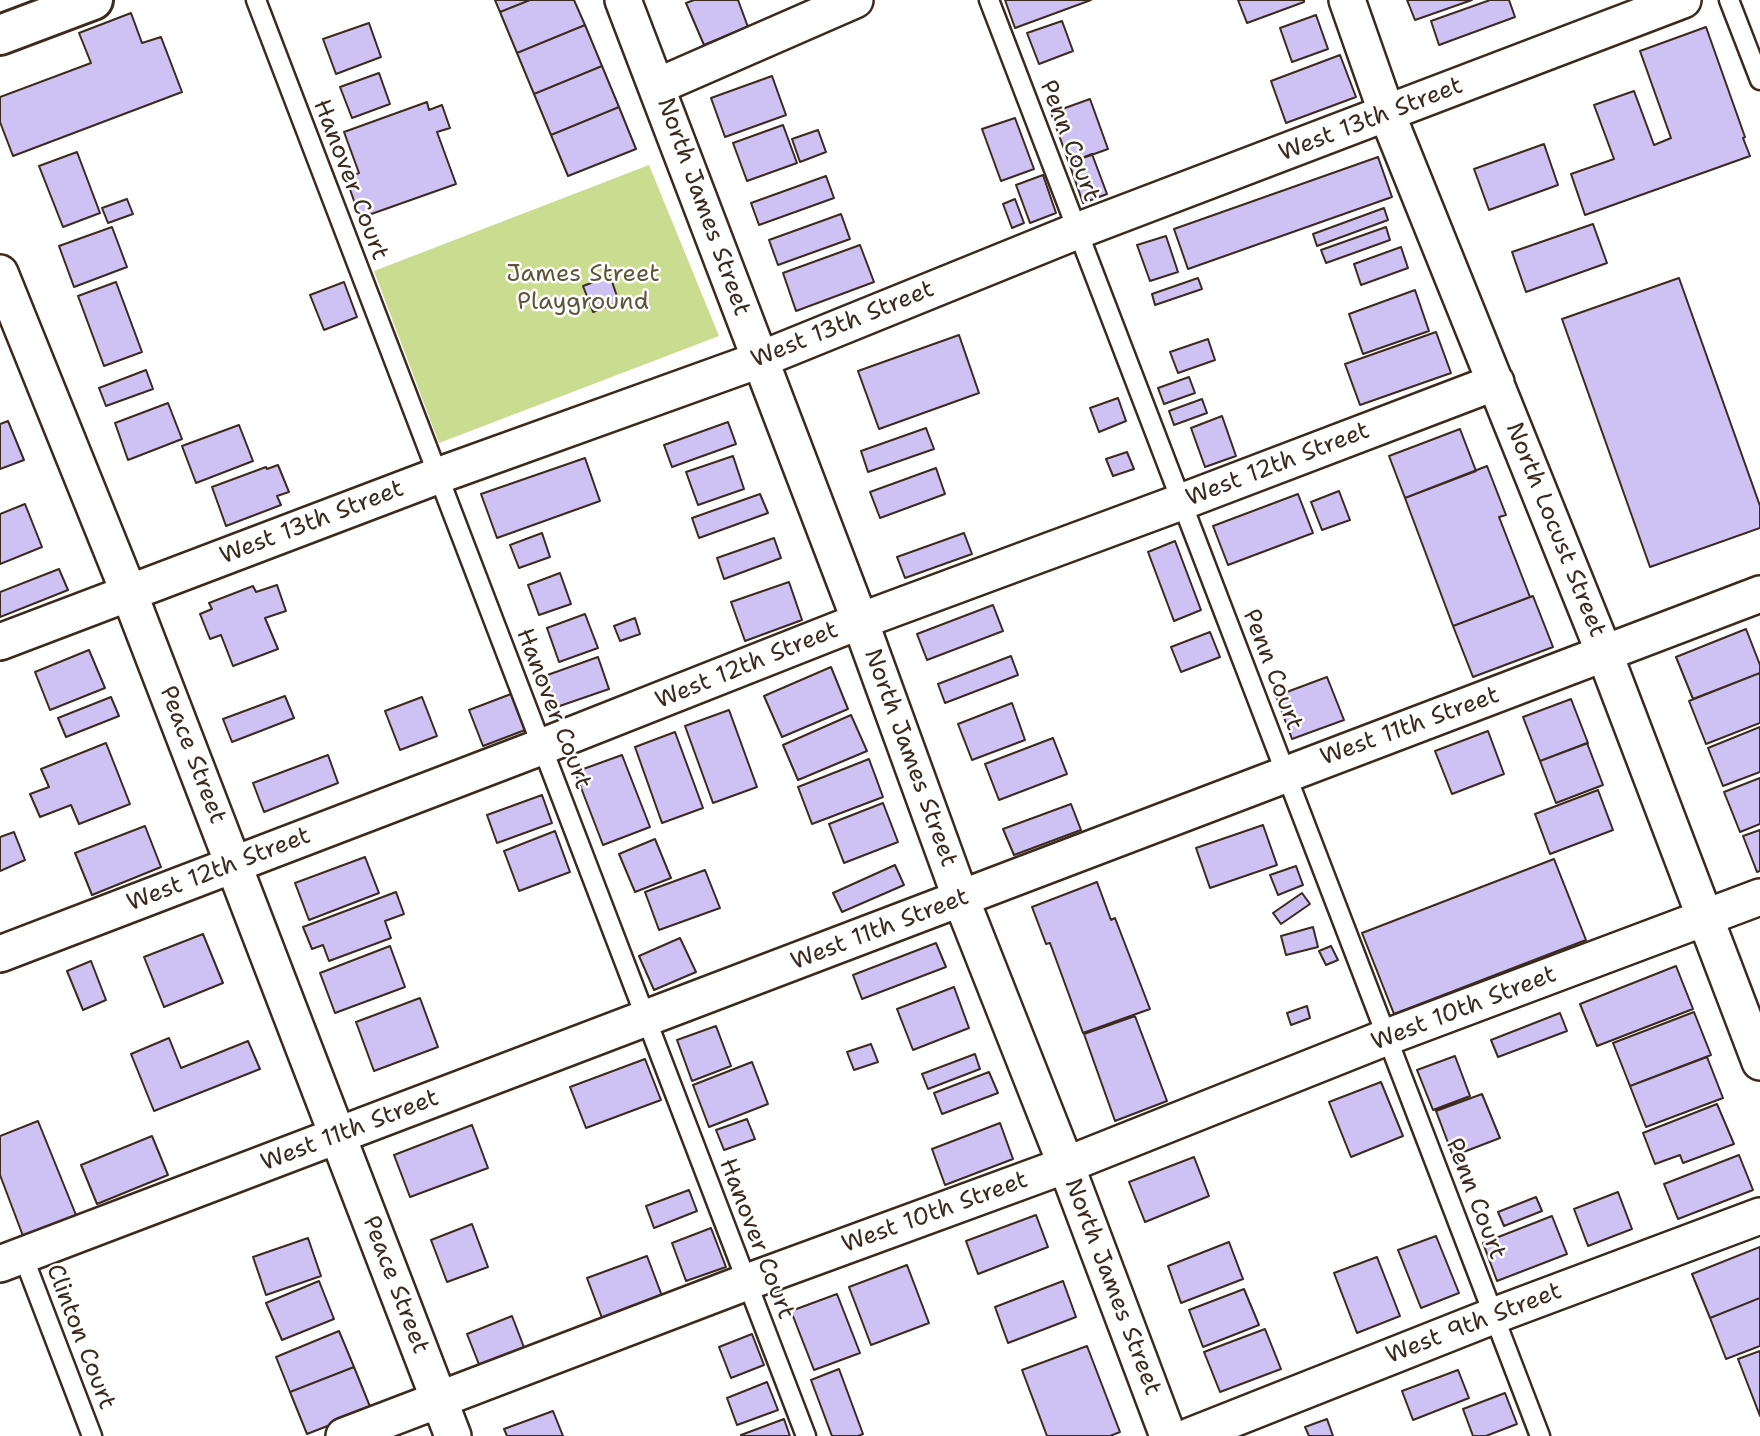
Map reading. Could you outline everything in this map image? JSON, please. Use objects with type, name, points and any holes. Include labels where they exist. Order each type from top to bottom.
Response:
[{"type":"main road","points":[[0,35],[93,0]]},
{"type":"street","name":"North James Street","points":[[623,0],[860,621],[961,899],[1066,1165],[1168,1436]]},
{"type":"street","points":[[658,86],[855,0]]},
{"type":"street","name":"North Locust Street","points":[[1347,0],[1387,114],[1605,655],[1760,1062]]},
{"type":"street","name":"West 13th Street","points":[[0,642],[437,475],[759,360],[1077,231],[1683,0]]},
{"type":"street","name":"Peace Street","points":[[0,273],[129,593],[453,1436]]},
{"type":"street","name":"West 12th Street","points":[[0,954],[541,747],[860,621],[1496,382]]},
{"type":"street","name":"West 11th Street","points":[[11,1260],[1760,594]]},
{"type":"street","name":"West 10th Street","points":[[344,1436],[747,1282],[1066,1165],[1387,1037],[1760,897]]},
{"type":"street","name":"West 9th Street","points":[[1190,1436],[1493,1316],[1760,1216]]},
{"type":"lane","name":"Hanover Court","points":[[256,0],[806,1436]]},
{"type":"lane","name":"Penn Court","points":[[989,0],[1540,1436]]},
{"type":"lane","points":[[1729,0],[1760,80]]},
{"type":"lane","name":"Clinton Court","points":[[11,1260],[92,1436]]},
{"type":"green space","name":"James Street Playground","points":[[649,165],[719,336],[439,443],[374,271]]},
{"type":"building","points":[[495,0],[530,0],[500,12]]},
{"type":"building","points":[[530,0],[574,0],[585,25],[517,53],[500,12]]},
{"type":"building","points":[[694,0],[738,0],[748,27],[704,45],[686,3]]},
{"type":"building","points":[[1005,0],[1091,0],[1015,28]]},
{"type":"building","points":[[1238,0],[1304,0],[1304,2],[1247,23]]},
{"type":"building","points":[[1407,0],[1472,0],[1415,20]]},
{"type":"building","points":[[1490,0],[1509,0],[1515,17],[1439,45],[1431,21]]},
{"type":"building","points":[[131,13],[142,43],[161,37],[182,92],[13,156],[0,122],[0,97],[91,63],[79,33]]},
{"type":"building","points":[[1316,15],[1328,49],[1292,62],[1280,28]]},
{"type":"building","points":[[1062,21],[1073,51],[1039,64],[1027,33]]},
{"type":"building","points":[[369,23],[381,57],[336,74],[323,39]]},
{"type":"building","points":[[585,25],[602,66],[534,94],[517,53]]},
{"type":"building","points":[[1706,27],[1750,156],[1585,215],[1571,174],[1614,159],[1594,105],[1634,91],[1654,145],[1671,138],[1640,51]]},
{"type":"building","points":[[1340,55],[1356,97],[1286,123],[1271,81]]},
{"type":"building","points":[[602,66],[619,107],[551,135],[534,94]]},
{"type":"building","points":[[379,73],[390,104],[352,118],[340,87]]},
{"type":"building","points":[[772,76],[786,115],[725,137],[711,98]]},
{"type":"building","points":[[1090,99],[1108,149],[1069,163],[1051,113]]},
{"type":"building","points":[[427,102],[429,110],[442,105],[450,128],[437,132],[456,184],[360,218],[346,178],[359,173],[344,132]]},
{"type":"building","points":[[619,107],[636,149],[568,176],[551,135]]},
{"type":"building","points":[[1015,118],[1034,169],[1001,181],[982,129]]},
{"type":"building","points":[[783,125],[797,163],[747,181],[733,143]]},
{"type":"building","points":[[818,130],[826,152],[800,162],[792,139]]},
{"type":"building","points":[[1544,144],[1558,185],[1489,210],[1474,169]]},
{"type":"building","points":[[77,152],[100,213],[63,227],[39,166]]},
{"type":"building","points":[[1092,154],[1107,194],[1083,203],[1069,163]]},
{"type":"building","points":[[1378,157],[1392,197],[1188,269],[1174,229]]},
{"type":"building","points":[[1043,175],[1056,213],[1030,223],[1016,185]]},
{"type":"building","points":[[826,176],[834,198],[759,225],[751,203]]},
{"type":"building","points":[[127,199],[133,214],[108,223],[102,208]]},
{"type":"building","points":[[1015,199],[1024,223],[1012,228],[1003,204]]},
{"type":"building","points":[[1384,208],[1388,220],[1317,246],[1313,234]]},
{"type":"building","points":[[841,214],[850,239],[778,265],[769,240]]},
{"type":"building","points":[[1593,224],[1607,263],[1526,292],[1512,252]]},
{"type":"building","points":[[112,227],[127,267],[74,287],[59,246]]},
{"type":"building","points":[[1386,227],[1390,240],[1326,263],[1321,250]]},
{"type":"building","points":[[1166,236],[1178,272],[1150,281],[1137,245]]},
{"type":"building","points":[[860,245],[874,282],[796,311],[783,273]]},
{"type":"building","points":[[1401,247],[1408,268],[1361,285],[1354,264]]},
{"type":"building","points":[[610,276],[619,302],[593,312],[583,286]]},
{"type":"building","points":[[1198,278],[1202,289],[1155,305],[1152,294]]},
{"type":"building","points":[[1679,278],[1760,506],[1760,528],[1650,567],[1562,319]]},
{"type":"building","points":[[116,282],[142,352],[104,366],[78,296]]},
{"type":"building","points":[[344,282],[357,317],[324,330],[310,295]]},
{"type":"building","points":[[1415,290],[1429,331],[1363,354],[1349,314]]},
{"type":"building","points":[[1436,332],[1451,373],[1360,405],[1345,364]]},
{"type":"building","points":[[959,335],[979,393],[879,429],[858,371]]},
{"type":"building","points":[[1208,339],[1215,360],[1178,373],[1170,352]]},
{"type":"building","points":[[146,370],[153,389],[106,406],[99,388]]},
{"type":"building","points":[[1189,377],[1195,393],[1164,404],[1158,388]]},
{"type":"building","points":[[1118,398],[1126,421],[1099,432],[1090,408]]},
{"type":"building","points":[[1202,399],[1207,413],[1174,425],[1169,411]]},
{"type":"building","points":[[168,403],[182,439],[128,460],[115,423]]},
{"type":"building","points":[[1222,416],[1236,456],[1205,467],[1191,428]]},
{"type":"building","points":[[8,421],[24,460],[0,469],[0,424]]},
{"type":"building","points":[[728,422],[736,444],[672,467],[664,445]]},
{"type":"building","points":[[239,425],[253,461],[196,483],[182,446]]},
{"type":"building","points":[[926,428],[934,449],[868,472],[861,451]]},
{"type":"building","points":[[1460,429],[1476,471],[1405,498],[1389,456]]},
{"type":"building","points":[[1127,452],[1134,469],[1113,476],[1106,459]]},
{"type":"building","points":[[733,456],[744,489],[698,505],[686,472]]},
{"type":"building","points":[[585,458],[600,501],[497,538],[481,494]]},
{"type":"building","points":[[278,465],[289,492],[277,496],[281,505],[226,526],[212,487]]},
{"type":"building","points":[[1487,466],[1506,515],[1499,517],[1530,597],[1453,626],[1405,498]]},
{"type":"building","points":[[936,468],[945,494],[880,518],[870,492]]},
{"type":"building","points":[[1339,491],[1350,520],[1322,530],[1311,502]]},
{"type":"building","points":[[760,494],[768,513],[699,538],[692,518]]},
{"type":"building","points":[[1298,494],[1313,533],[1228,565],[1213,526]]},
{"type":"building","points":[[25,504],[42,547],[0,564],[0,514]]},
{"type":"building","points":[[542,533],[550,557],[519,568],[510,545]]},
{"type":"building","points":[[964,533],[972,554],[905,578],[897,557]]},
{"type":"building","points":[[774,538],[781,558],[724,579],[717,558]]},
{"type":"building","points":[[1175,541],[1201,610],[1174,621],[1148,552]]},
{"type":"building","points":[[59,569],[68,590],[0,617],[0,592]]},
{"type":"building","points":[[560,573],[571,604],[539,615],[528,585]]},
{"type":"building","points":[[789,582],[802,620],[745,641],[731,602]]},
{"type":"building","points":[[277,585],[286,611],[265,618],[278,649],[233,666],[221,635],[210,639],[200,614],[212,609],[209,603],[253,586],[256,592]]},
{"type":"building","points":[[1533,596],[1553,647],[1473,677],[1453,626]]},
{"type":"building","points":[[993,605],[1003,631],[927,660],[917,634]]},
{"type":"building","points":[[585,614],[598,648],[559,662],[547,628]]},
{"type":"building","points":[[635,618],[640,634],[620,641],[614,626]]},
{"type":"building","points":[[1746,629],[1760,665],[1760,673],[1693,699],[1676,657]]},
{"type":"building","points":[[1210,632],[1220,657],[1181,672],[1171,647]]},
{"type":"building","points":[[89,650],[105,688],[50,710],[35,672]]},
{"type":"building","points":[[1011,656],[1018,675],[945,703],[938,684]]},
{"type":"building","points":[[598,657],[609,689],[551,709],[539,678]]},
{"type":"building","points":[[831,667],[848,709],[782,737],[764,696]]},
{"type":"building","points":[[1760,673],[1760,723],[1706,744],[1689,701]]},
{"type":"building","points":[[1327,677],[1344,720],[1292,739],[1276,696]]},
{"type":"building","points":[[511,694],[525,730],[483,746],[469,710]]},
{"type":"building","points":[[285,696],[294,718],[232,742],[223,719]]},
{"type":"building","points":[[111,697],[119,716],[66,737],[58,718]]},
{"type":"building","points":[[422,697],[437,736],[400,750],[385,711]]},
{"type":"building","points":[[1571,699],[1588,743],[1540,761],[1523,717]]},
{"type":"building","points":[[1012,703],[1025,740],[972,760],[958,724]]},
{"type":"building","points":[[729,710],[757,787],[713,803],[685,726]]},
{"type":"building","points":[[851,715],[867,751],[798,780],[783,745]]},
{"type":"building","points":[[1760,727],[1760,772],[1723,786],[1708,748]]},
{"type":"building","points":[[1488,731],[1504,774],[1452,794],[1435,751]]},
{"type":"building","points":[[675,732],[703,808],[662,823],[635,747]]},
{"type":"building","points":[[1053,738],[1067,774],[999,800],[985,764]]},
{"type":"building","points":[[106,743],[130,804],[79,824],[71,805],[40,817],[30,794],[49,787],[41,769]]},
{"type":"building","points":[[1587,743],[1603,785],[1556,803],[1540,761]]},
{"type":"building","points":[[328,755],[338,783],[264,812],[253,783]]},
{"type":"building","points":[[622,755],[650,827],[603,845],[575,772]]},
{"type":"building","points":[[869,759],[883,797],[812,824],[798,787]]},
{"type":"building","points":[[1760,778],[1760,824],[1740,832],[1724,792]]},
{"type":"building","points":[[1598,790],[1613,830],[1550,854],[1535,814]]},
{"type":"building","points":[[542,795],[552,823],[497,843],[487,815]]},
{"type":"building","points":[[883,803],[898,842],[844,863],[829,824]]},
{"type":"building","points":[[1071,804],[1081,830],[1014,855],[1003,829]]},
{"type":"building","points":[[1263,825],[1277,865],[1210,888],[1196,848]]},
{"type":"building","points":[[145,826],[161,867],[92,895],[75,853]]},
{"type":"building","points":[[1760,830],[1760,871],[1757,872],[1743,836]]},
{"type":"building","points":[[555,831],[570,872],[519,891],[504,851]]},
{"type":"building","points":[[14,832],[25,860],[0,871],[0,837]]},
{"type":"building","points":[[655,839],[671,878],[635,892],[619,854]]},
{"type":"building","points":[[365,857],[379,893],[309,920],[295,883]]},
{"type":"building","points":[[1554,859],[1586,940],[1394,1014],[1362,933]]},
{"type":"building","points":[[895,865],[904,885],[842,912],[833,893]]},
{"type":"building","points":[[1296,866],[1303,885],[1278,895],[1270,875]]},
{"type":"building","points":[[705,870],[720,908],[659,930],[645,892]]},
{"type":"building","points":[[1097,882],[1111,920],[1115,918],[1150,1009],[1083,1033],[1050,943],[1046,944],[1032,907]]},
{"type":"building","points":[[396,892],[404,914],[385,921],[391,938],[329,961],[323,945],[312,949],[303,927]]},
{"type":"building","points":[[1302,893],[1310,904],[1281,924],[1273,913]]},
{"type":"building","points":[[1313,927],[1318,947],[1286,955],[1281,936]]},
{"type":"building","points":[[203,934],[223,983],[164,1007],[144,957]]},
{"type":"building","points":[[680,938],[696,972],[654,990],[639,956]]},
{"type":"building","points":[[936,943],[946,967],[862,999],[853,975]]},
{"type":"building","points":[[390,946],[405,987],[335,1013],[320,973]]},
{"type":"building","points":[[1331,946],[1338,960],[1326,965],[1319,951]]},
{"type":"building","points":[[91,961],[106,1000],[83,1010],[67,971]]},
{"type":"building","points":[[1676,966],[1693,1009],[1597,1046],[1580,1004]]},
{"type":"building","points":[[954,987],[969,1028],[913,1050],[897,1009]]},
{"type":"building","points":[[420,998],[438,1047],[374,1071],[356,1022]]},
{"type":"building","points":[[1307,1006],[1310,1018],[1291,1025],[1287,1013]]},
{"type":"building","points":[[1694,1012],[1711,1055],[1630,1086],[1613,1043]]},
{"type":"building","points":[[1560,1013],[1567,1031],[1498,1057],[1491,1040]]},
{"type":"building","points":[[1135,1016],[1167,1101],[1115,1121],[1084,1034]]},
{"type":"building","points":[[716,1026],[731,1066],[692,1081],[677,1040]]},
{"type":"building","points":[[169,1038],[181,1068],[248,1041],[260,1069],[154,1111],[131,1054]]},
{"type":"building","points":[[871,1044],[878,1062],[854,1070],[847,1052]]},
{"type":"building","points":[[975,1054],[980,1069],[928,1089],[922,1074]]},
{"type":"building","points":[[1455,1056],[1470,1096],[1433,1110],[1417,1070]]},
{"type":"building","points":[[1707,1057],[1723,1098],[1646,1127],[1630,1086]]},
{"type":"building","points":[[645,1059],[661,1100],[586,1128],[570,1087]]},
{"type":"building","points":[[752,1062],[768,1104],[709,1127],[693,1085]]},
{"type":"building","points":[[989,1072],[998,1093],[942,1114],[934,1093]]},
{"type":"building","points":[[1381,1082],[1403,1136],[1351,1157],[1329,1102]]},
{"type":"building","points":[[1482,1094],[1500,1138],[1453,1156],[1436,1111]]},
{"type":"building","points":[[1717,1104],[1734,1144],[1683,1163],[1680,1155],[1655,1164],[1643,1133]]},
{"type":"building","points":[[747,1119],[755,1139],[724,1150],[716,1130]]},
{"type":"building","points":[[38,1121],[76,1215],[23,1236],[0,1175],[0,1136]]},
{"type":"building","points":[[1000,1123],[1013,1159],[945,1185],[932,1149]]},
{"type":"building","points":[[472,1125],[488,1168],[410,1197],[394,1155]]},
{"type":"building","points":[[152,1136],[168,1175],[97,1204],[81,1165]]},
{"type":"building","points":[[1739,1155],[1753,1190],[1678,1219],[1664,1184]]},
{"type":"building","points":[[1194,1157],[1209,1196],[1145,1222],[1129,1182]]},
{"type":"building","points":[[689,1190],[697,1211],[654,1228],[646,1206]]},
{"type":"building","points":[[1618,1192],[1632,1229],[1588,1246],[1574,1209]]},
{"type":"building","points":[[1536,1197],[1542,1211],[1504,1226],[1498,1212]]},
{"type":"building","points":[[1036,1215],[1048,1247],[978,1274],[966,1241]]},
{"type":"building","points":[[1552,1216],[1567,1254],[1497,1281],[1483,1243]]},
{"type":"building","points":[[472,1224],[488,1267],[447,1282],[431,1240]]},
{"type":"building","points":[[711,1228],[726,1267],[686,1281],[672,1243]]},
{"type":"building","points":[[1436,1236],[1459,1293],[1421,1308],[1398,1250]]},
{"type":"building","points":[[308,1238],[321,1276],[266,1295],[253,1257]]},
{"type":"building","points":[[1229,1242],[1243,1279],[1181,1303],[1168,1266]]},
{"type":"building","points":[[1760,1247],[1760,1298],[1710,1318],[1692,1274]]},
{"type":"building","points":[[647,1256],[662,1296],[602,1318],[587,1278]]},
{"type":"building","points":[[1377,1257],[1400,1316],[1357,1333],[1334,1273]]},
{"type":"building","points":[[907,1265],[929,1323],[871,1345],[849,1287]]},
{"type":"building","points":[[319,1281],[334,1319],[282,1340],[266,1303]]},
{"type":"building","points":[[1063,1281],[1076,1317],[1008,1343],[995,1307]]},
{"type":"building","points":[[1244,1289],[1259,1325],[1203,1347],[1189,1310]]},
{"type":"building","points":[[837,1294],[860,1353],[814,1370],[791,1311]]},
{"type":"building","points":[[1760,1298],[1760,1346],[1726,1359],[1710,1318]]},
{"type":"building","points":[[512,1316],[525,1350],[480,1367],[467,1334]]},
{"type":"building","points":[[1265,1329],[1281,1369],[1220,1392],[1204,1352]]},
{"type":"building","points":[[339,1331],[354,1367],[290,1392],[276,1357]]},
{"type":"building","points":[[752,1334],[764,1365],[731,1378],[719,1347]]},
{"type":"building","points":[[1087,1346],[1120,1432],[1110,1436],[1047,1436],[1022,1370]]},
{"type":"building","points":[[1760,1351],[1760,1416],[1738,1359]]},
{"type":"building","points":[[354,1367],[371,1409],[307,1434],[290,1392]]},
{"type":"building","points":[[839,1369],[863,1434],[858,1436],[832,1436],[811,1380]]},
{"type":"building","points":[[1458,1370],[1469,1398],[1413,1420],[1402,1391]]},
{"type":"building","points":[[767,1382],[778,1410],[737,1425],[727,1398]]},
{"type":"building","points":[[1505,1393],[1517,1424],[1486,1436],[1473,1436],[1463,1409]]},
{"type":"building","points":[[553,1411],[563,1436],[507,1436],[504,1429]]},
{"type":"building","points":[[784,1419],[790,1436],[741,1436],[741,1435]]},
{"type":"building","points":[[1327,1419],[1333,1436],[1309,1436],[1305,1427]]}]
